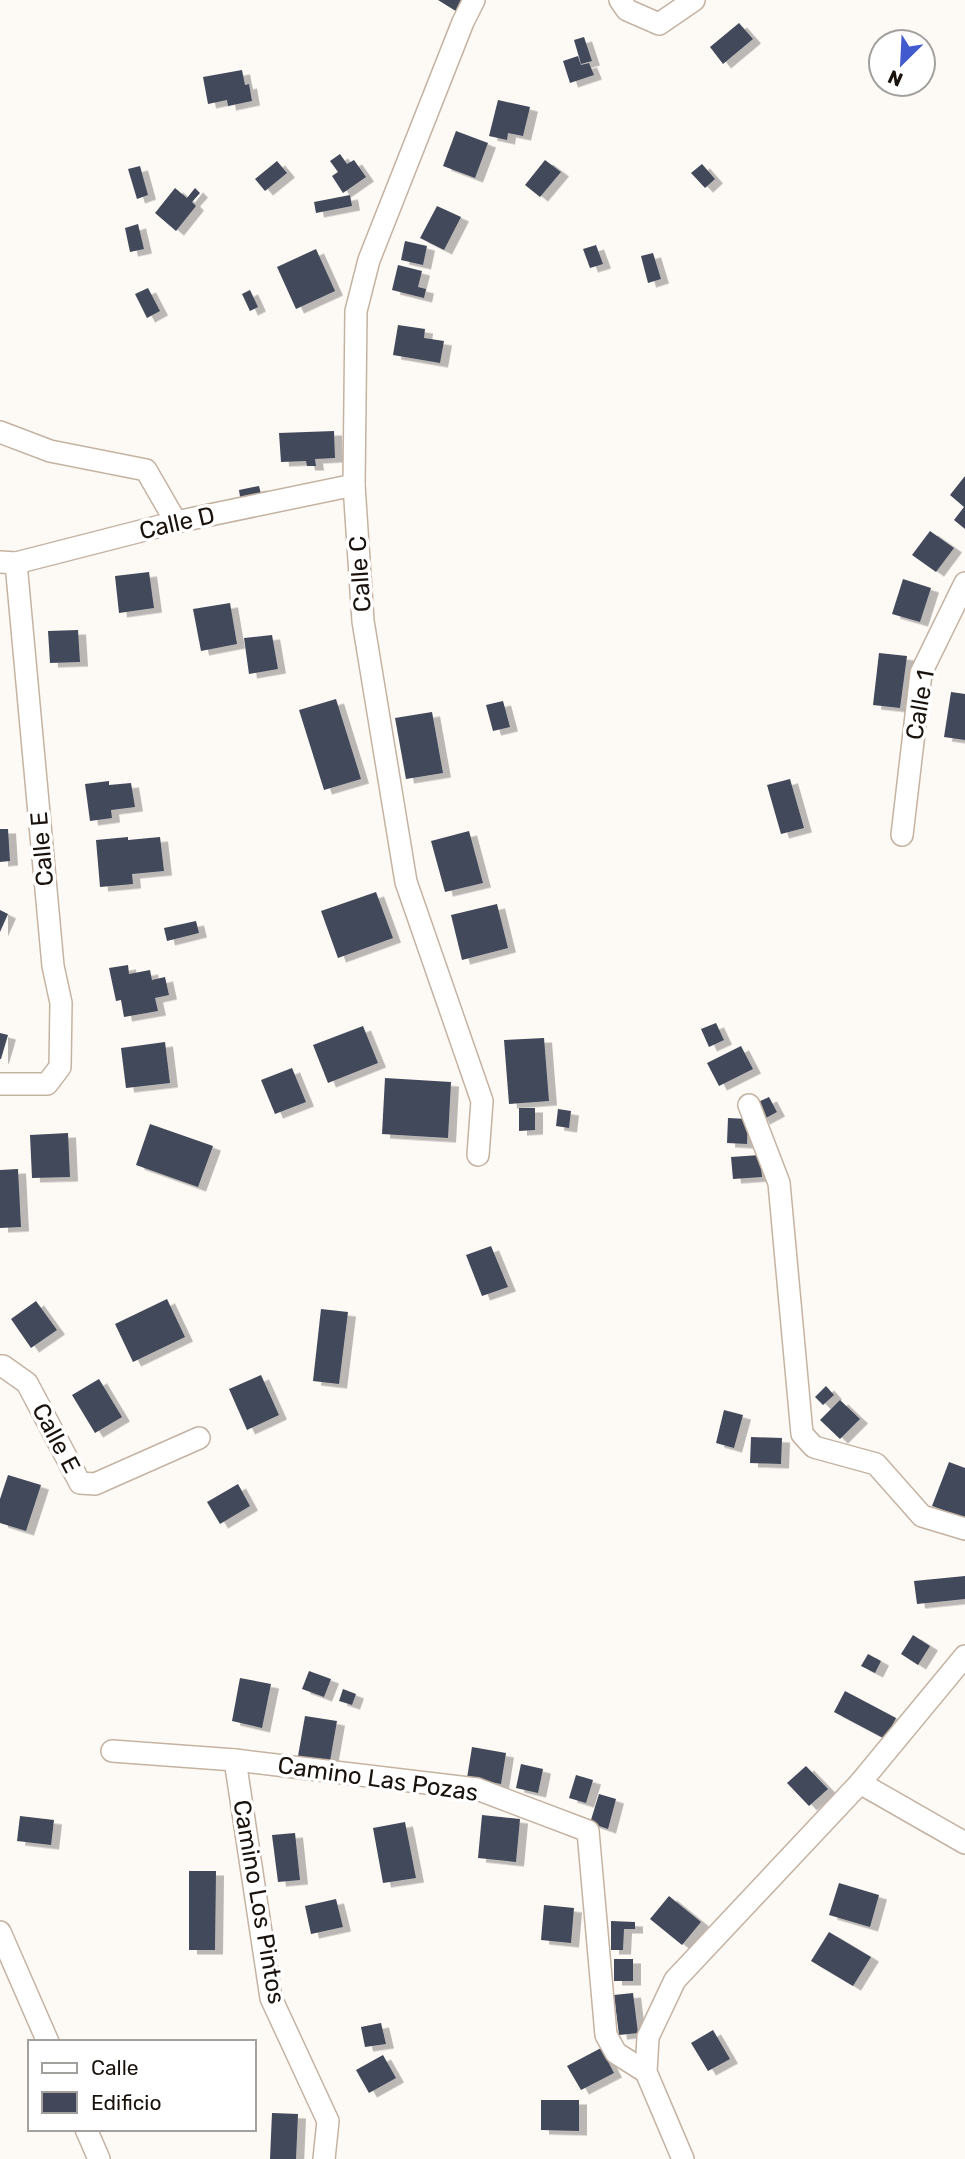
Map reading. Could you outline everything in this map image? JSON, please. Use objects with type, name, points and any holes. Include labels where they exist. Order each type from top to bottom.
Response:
[{"type":"street","name":"Calle C","points":[[474,0],[458,34],[369,260],[356,311],[354,485],[363,621],[406,882],[482,1101],[478,1155]]},
{"type":"street","points":[[620,0],[627,10],[659,24]]},
{"type":"street","points":[[659,24],[671,0]]},
{"type":"street","points":[[659,24],[694,0]]},
{"type":"street","points":[[0,432],[50,451],[146,470],[176,522]]},
{"type":"street","name":"Calle D","points":[[8,562],[176,522],[354,485]]},
{"type":"street","name":"Calle E","points":[[0,1084],[47,1084],[60,1067],[61,1003],[53,966],[8,562]]},
{"type":"street","name":"Calle 1","points":[[901,835],[921,673],[965,583]]},
{"type":"street","points":[[749,1105],[779,1183],[802,1434],[814,1447],[876,1464],[922,1516],[965,1529]]},
{"type":"street","name":"Calle E","points":[[0,1366],[27,1383],[80,1483],[95,1484],[199,1438]]},
{"type":"street","points":[[683,2159],[646,2071],[648,2037],[676,1980],[860,1783],[965,1656]]},
{"type":"street","name":"Camino Las Pozas","points":[[112,1751],[236,1760],[477,1789],[587,1831],[606,2035],[615,2053],[646,2071]]},
{"type":"street","name":"Camino Los Pintos","points":[[236,1760],[271,1998],[328,2121],[324,2159]]},
{"type":"street","points":[[860,1783],[965,1843]]},
{"type":"street","points":[[0,1932],[47,2040]]},
{"type":"street","points":[[87,2131],[99,2159]]},
{"type":"building","points":[[438,0],[467,0],[459,13]]},
{"type":"building","points":[[739,23],[753,39],[723,64],[710,47]]},
{"type":"building","points":[[584,37],[592,61],[581,64],[574,40]]},
{"type":"building","points":[[578,56],[581,65],[589,63],[594,75],[570,83],[563,61]]},
{"type":"building","points":[[242,70],[245,85],[249,84],[252,101],[228,106],[227,100],[208,104],[203,77]]},
{"type":"building","points":[[498,100],[530,107],[523,136],[508,133],[507,140],[489,136]]},
{"type":"building","points":[[456,131],[488,143],[475,178],[443,166]]},
{"type":"building","points":[[340,154],[347,164],[354,160],[366,177],[343,193],[332,176],[338,172],[330,161]]},
{"type":"building","points":[[545,160],[561,172],[540,197],[525,185]]},
{"type":"building","points":[[277,161],[287,173],[265,191],[255,179]]},
{"type":"building","points":[[702,164],[715,179],[705,188],[691,173]]},
{"type":"building","points":[[140,166],[148,195],[137,199],[128,169]]},
{"type":"building","points":[[175,188],[187,198],[195,188],[200,193],[192,202],[196,206],[176,231],[155,213]]},
{"type":"building","points":[[350,195],[352,206],[316,213],[314,202]]},
{"type":"building","points":[[437,206],[461,217],[444,250],[420,238]]},
{"type":"building","points":[[138,224],[144,249],[130,252],[125,228]]},
{"type":"building","points":[[405,241],[427,246],[423,265],[401,260]]},
{"type":"building","points":[[596,245],[603,264],[590,268],[583,249]]},
{"type":"building","points":[[316,249],[335,291],[296,309],[277,267]]},
{"type":"building","points":[[653,253],[661,279],[648,283],[641,256]]},
{"type":"building","points":[[398,265],[422,271],[418,287],[426,289],[424,298],[392,290]]},
{"type":"building","points":[[148,288],[160,311],[147,318],[135,294]]},
{"type":"building","points":[[250,290],[258,307],[250,311],[242,294]]},
{"type":"building","points":[[398,325],[425,329],[424,338],[444,341],[440,363],[393,355]]},
{"type":"building","points":[[334,431],[335,458],[315,459],[316,466],[307,466],[306,461],[281,462],[279,433]]},
{"type":"building","points":[[965,476],[965,529],[954,520],[964,507],[950,495]]},
{"type":"building","points":[[259,486],[262,498],[241,503],[239,490]]},
{"type":"building","points":[[930,531],[954,548],[936,572],[912,555]]},
{"type":"building","points":[[149,572],[154,608],[119,613],[115,576]]},
{"type":"building","points":[[903,579],[931,588],[920,622],[892,614]]},
{"type":"building","points":[[230,603],[237,644],[201,651],[193,609]]},
{"type":"building","points":[[78,630],[80,662],[50,663],[48,631]]},
{"type":"building","points":[[272,635],[278,669],[249,674],[244,638]]},
{"type":"building","points":[[879,653],[907,656],[900,708],[873,705]]},
{"type":"building","points":[[951,692],[965,694],[965,740],[944,737]]},
{"type":"building","points":[[336,699],[361,779],[324,790],[299,710]]},
{"type":"building","points":[[503,701],[510,727],[493,731],[486,705]]},
{"type":"building","points":[[432,712],[443,773],[406,779],[395,718]]},
{"type":"building","points":[[790,779],[804,828],[781,834],[767,785]]},
{"type":"building","points":[[109,781],[109,785],[131,783],[135,807],[111,810],[112,818],[90,821],[85,784]]},
{"type":"building","points":[[0,829],[8,829],[10,861],[0,862]]},
{"type":"building","points":[[469,831],[483,883],[445,892],[431,841]]},
{"type":"building","points":[[128,837],[128,840],[160,837],[164,871],[132,874],[133,884],[100,887],[96,840]]},
{"type":"building","points":[[376,892],[393,938],[338,958],[321,911]]},
{"type":"building","points":[[497,904],[508,948],[462,960],[451,915]]},
{"type":"building","points":[[0,910],[8,914],[0,932]]},
{"type":"building","points":[[196,921],[199,933],[167,941],[164,928]]},
{"type":"building","points":[[128,965],[129,974],[150,970],[152,980],[165,977],[169,995],[155,998],[158,1011],[124,1017],[121,1000],[116,1001],[109,968]]},
{"type":"building","points":[[716,1023],[724,1040],[709,1047],[701,1029]]},
{"type":"building","points":[[363,1026],[378,1063],[328,1083],[313,1045]]},
{"type":"building","points":[[0,1033],[8,1035],[1,1059],[0,1059]]},
{"type":"building","points":[[544,1038],[549,1101],[509,1104],[504,1040]]},
{"type":"building","points":[[165,1042],[170,1083],[126,1088],[121,1048]]},
{"type":"building","points":[[741,1046],[753,1069],[719,1086],[707,1063]]},
{"type":"building","points":[[292,1068],[306,1102],[275,1114],[261,1080]]},
{"type":"building","points":[[385,1078],[451,1082],[448,1138],[382,1134]]},
{"type":"building","points":[[769,1097],[777,1112],[762,1120],[754,1104]]},
{"type":"building","points":[[519,1108],[535,1108],[535,1130],[519,1131]]},
{"type":"building","points":[[558,1109],[571,1111],[569,1128],[556,1126]]},
{"type":"building","points":[[728,1118],[748,1119],[747,1144],[727,1143]]},
{"type":"building","points":[[150,1124],[213,1146],[198,1187],[136,1165]]},
{"type":"building","points":[[68,1133],[70,1177],[32,1178],[30,1135]]},
{"type":"building","points":[[760,1155],[762,1177],[733,1179],[731,1157]]},
{"type":"building","points":[[18,1169],[21,1227],[0,1228],[0,1170]]},
{"type":"building","points":[[491,1246],[508,1287],[482,1296],[466,1255]]},
{"type":"building","points":[[167,1299],[185,1337],[133,1362],[115,1324]]},
{"type":"building","points":[[36,1301],[57,1330],[31,1348],[11,1319]]},
{"type":"building","points":[[321,1309],[348,1312],[339,1384],[313,1381]]},
{"type":"building","points":[[261,1375],[279,1415],[247,1430],[229,1389]]},
{"type":"building","points":[[99,1379],[122,1417],[95,1433],[72,1395]]},
{"type":"building","points":[[826,1386],[834,1395],[823,1405],[815,1397]]},
{"type":"building","points":[[840,1400],[860,1419],[840,1439],[820,1420]]},
{"type":"building","points":[[724,1410],[743,1415],[734,1448],[716,1443]]},
{"type":"building","points":[[751,1437],[782,1438],[781,1464],[750,1463]]},
{"type":"building","points":[[949,1462],[965,1468],[965,1518],[932,1506]]},
{"type":"building","points":[[8,1475],[41,1485],[26,1531],[0,1523],[0,1499]]},
{"type":"building","points":[[238,1484],[250,1506],[220,1524],[207,1502]]},
{"type":"building","points":[[965,1576],[965,1599],[917,1604],[914,1581]]},
{"type":"building","points":[[913,1635],[930,1646],[918,1665],[901,1654]]},
{"type":"building","points":[[868,1654],[881,1661],[875,1673],[861,1666]]},
{"type":"building","points":[[309,1671],[331,1679],[324,1697],[302,1689]]},
{"type":"building","points":[[240,1678],[271,1684],[262,1728],[232,1721]]},
{"type":"building","points":[[343,1689],[356,1694],[352,1705],[339,1701]]},
{"type":"building","points":[[845,1691],[896,1718],[885,1739],[834,1712]]},
{"type":"building","points":[[305,1716],[337,1721],[330,1761],[298,1756]]},
{"type":"building","points":[[472,1747],[506,1753],[501,1784],[467,1778]]},
{"type":"building","points":[[521,1764],[543,1769],[538,1793],[516,1788]]},
{"type":"building","points":[[806,1766],[828,1789],[809,1806],[787,1783]]},
{"type":"building","points":[[576,1775],[593,1780],[586,1803],[569,1798]]},
{"type":"building","points":[[599,1794],[616,1799],[608,1829],[590,1823]]},
{"type":"building","points":[[482,1815],[520,1819],[516,1862],[478,1858]]},
{"type":"building","points":[[20,1816],[54,1820],[51,1845],[17,1841]]},
{"type":"building","points":[[405,1822],[416,1878],[383,1883],[373,1828]]},
{"type":"building","points":[[295,1833],[300,1880],[278,1882],[272,1835]]},
{"type":"building","points":[[189,1871],[216,1871],[215,1950],[189,1950]]},
{"type":"building","points":[[839,1883],[879,1895],[870,1927],[829,1915]]},
{"type":"building","points":[[669,1896],[701,1922],[682,1945],[650,1919]]},
{"type":"building","points":[[336,1899],[343,1927],[311,1934],[305,1906]]},
{"type":"building","points":[[544,1905],[574,1908],[571,1943],[541,1940]]},
{"type":"building","points":[[611,1921],[635,1922],[635,1929],[624,1929],[623,1950],[611,1950]]},
{"type":"building","points":[[829,1932],[871,1957],[853,1986],[811,1961]]},
{"type":"building","points":[[614,1959],[633,1959],[633,1981],[614,1981]]},
{"type":"building","points":[[633,1993],[638,2033],[619,2035],[614,1995]]},
{"type":"building","points":[[381,2023],[386,2044],[365,2047],[361,2027]]},
{"type":"building","points":[[713,2030],[730,2059],[708,2071],[691,2043]]},
{"type":"building","points":[[601,2048],[614,2073],[581,2090],[567,2066]]},
{"type":"building","points":[[383,2055],[396,2078],[369,2093],[356,2070]]},
{"type":"building","points":[[541,2100],[579,2100],[579,2131],[541,2130]]},
{"type":"building","points":[[272,2113],[298,2114],[296,2159],[270,2159]]}]
